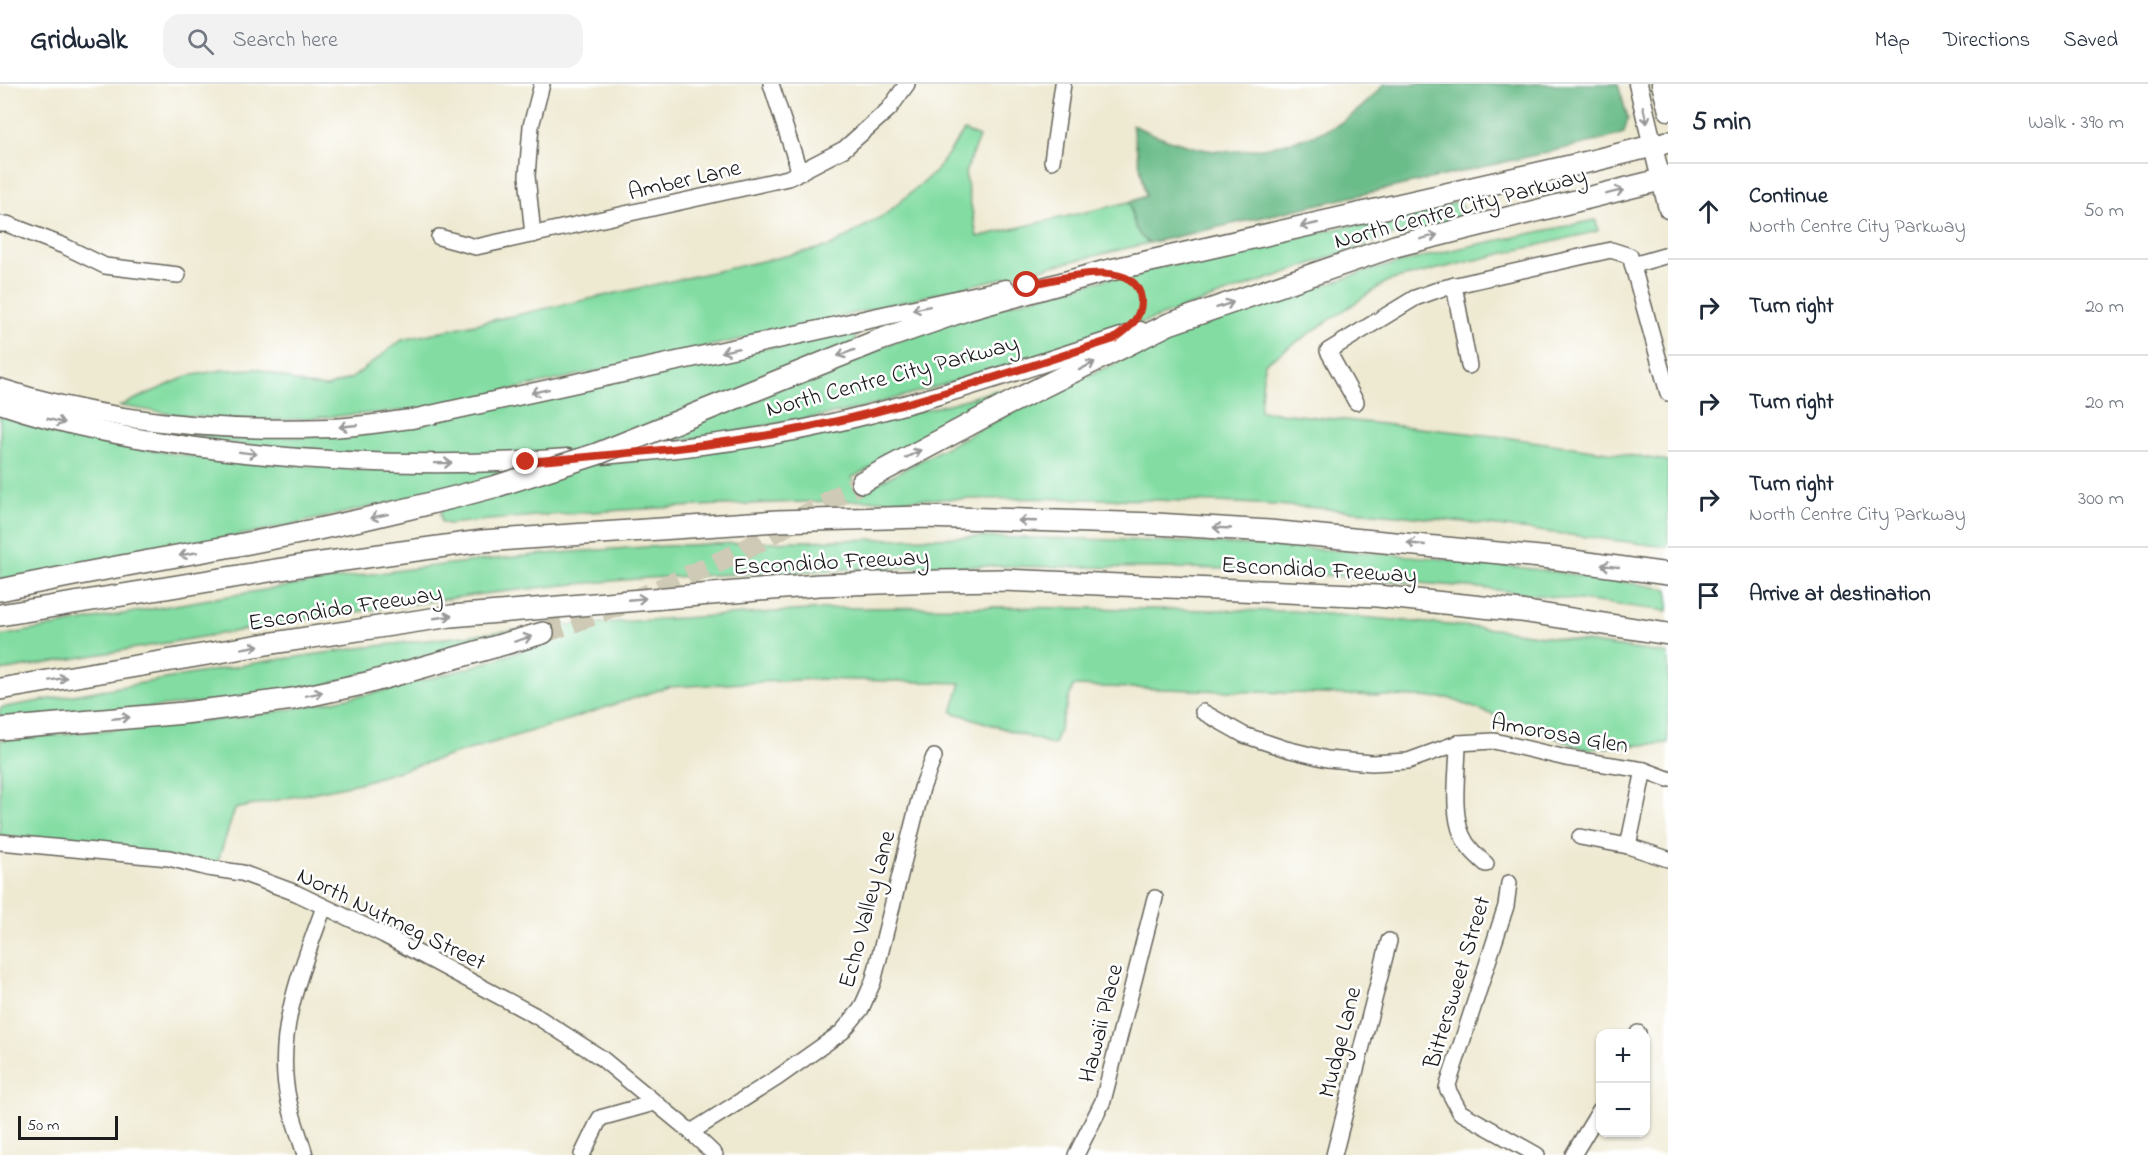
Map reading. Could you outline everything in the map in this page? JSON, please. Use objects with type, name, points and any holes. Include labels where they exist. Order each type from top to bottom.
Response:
[{"type":"highway","name":"North Centre City Parkway","points":[[1102,272],[1660,144]]},
{"type":"highway","name":"North Centre City Parkway","points":[[1169,324],[1395,246],[1665,179]]},
{"type":"highway","points":[[0,590],[335,525],[421,507],[497,486],[597,454],[826,360],[902,332],[966,310],[1102,272]]},
{"type":"highway","points":[[862,482],[1008,404],[1169,324]]},
{"type":"highway","name":"Escondido Freeway","points":[[0,615],[300,566],[482,541],[810,520],[922,518],[1144,524],[1269,531],[1551,558],[1668,574]]},
{"type":"highway","name":"Escondido Freeway","points":[[0,689],[451,616],[819,585],[939,581],[1004,580],[1377,596],[1521,611],[1668,634]]},
{"type":"highway","points":[[0,729],[184,713],[293,699],[367,683],[543,633]]},
{"type":"main road","points":[[1638,84],[1660,144],[1668,209]]},
{"type":"main road","points":[[1661,84],[1668,111]]},
{"type":"main road","name":"North Centre City Parkway","points":[[0,388],[82,409],[157,422],[239,429],[332,428],[412,419],[1027,285],[1102,272]]},
{"type":"main road","name":"North Centre City Parkway","points":[[0,404],[76,426],[170,444],[297,459],[396,463],[526,462],[670,450],[800,430],[930,396],[1147,328],[1169,324]]},
{"type":"street","points":[[533,235],[527,176],[531,126],[542,84]]},
{"type":"street","points":[[771,84],[800,173]]},
{"type":"street","name":"Amber Lane","points":[[439,237],[476,247],[800,173],[844,149],[889,109],[906,84]]},
{"type":"street","points":[[1052,161],[1063,84]]},
{"type":"street","points":[[0,224],[7,224],[64,246],[105,266],[178,275]]},
{"type":"street","points":[[1356,402],[1328,351],[1415,298],[1454,285],[1611,250],[1630,256],[1668,393]]},
{"type":"street","points":[[1633,265],[1668,255]]},
{"type":"street","points":[[1454,285],[1469,366]]},
{"type":"street","name":"Amorosa Glen","points":[[1203,712],[1244,735],[1327,759],[1372,763],[1408,761],[1458,743],[1494,741],[1566,758],[1644,770],[1668,780]]},
{"type":"street","points":[[1458,743],[1456,812],[1462,835],[1471,851],[1485,864]]},
{"type":"street","name":"Echo Valley Lane","points":[[690,1132],[777,1078],[842,1032],[861,1009],[873,982],[922,788],[934,758]]},
{"type":"street","points":[[1628,846],[1644,770]]},
{"type":"street","points":[[1580,837],[1628,846],[1668,859]]},
{"type":"street","name":"North Nutmeg Street","points":[[0,842],[169,858],[208,868],[242,873],[296,894],[384,935],[536,1016],[600,1057],[715,1155]]},
{"type":"street","name":"Bittersweet Street","points":[[1509,883],[1506,906],[1447,1088],[1460,1112],[1537,1155]]},
{"type":"street","name":"Hawaii Place","points":[[1076,1155],[1103,1101],[1155,898]]},
{"type":"street","points":[[306,1155],[288,1101],[285,1073],[287,1024],[298,978],[324,907]]},
{"type":"street","name":"Mudge Lane","points":[[1334,1155],[1389,941]]},
{"type":"street","points":[[582,1155],[600,1118],[654,1103]]},
{"type":"street","points":[[1572,1155],[1596,1116]]},
{"type":"path","points":[[1114,339],[1134,324],[1139,315],[1141,302],[1138,287],[1131,280]]},
{"type":"green space","points":[[1384,84],[1618,84],[1628,119],[1624,133],[1606,139],[1149,243],[1140,235],[1133,220],[1130,202],[1146,196],[1132,125],[1166,139],[1202,149],[1249,150],[1302,139],[1338,124],[1360,109]]},
{"type":"green space","points":[[964,131],[979,137],[965,173],[977,237],[1130,202],[1137,230],[1149,243],[805,325],[426,409],[287,420],[231,420],[120,406],[188,376],[222,370],[259,369],[306,385],[327,387],[352,378],[402,340],[831,246],[886,214],[937,170]]},
{"type":"green space","points":[[1458,202],[1462,205],[1463,217],[1457,221],[1432,229],[1397,234],[1084,343],[854,410],[700,438],[524,456],[338,455],[163,436],[217,434],[307,437],[855,331],[860,354],[986,310],[1119,276]]},
{"type":"green space","points":[[1596,220],[1598,231],[1388,281],[1264,364],[1260,411],[1504,437],[1668,461],[1668,547],[1361,512],[1258,504],[1118,499],[930,499],[774,503],[611,511],[448,524],[442,522],[440,514],[443,510],[441,491],[282,527],[0,582],[0,415],[29,425],[110,444],[190,456],[361,470],[829,433],[997,390],[1001,393],[998,398],[962,420],[851,478],[865,490],[1056,389],[1202,326],[1367,271],[1456,249]]},
{"type":"green space","points":[[971,537],[1233,544],[1495,564],[1668,589],[1668,611],[1481,588],[1249,569],[985,566],[872,568],[649,578],[474,595],[315,618],[0,671],[0,636],[252,592],[378,573],[505,558],[621,549],[738,543]]},
{"type":"green space","points":[[997,607],[1293,611],[1494,629],[1668,654],[1668,743],[1585,749],[1448,698],[1073,686],[1054,745],[952,712],[961,683],[817,679],[668,687],[359,783],[235,809],[217,864],[0,835],[0,740],[237,718],[379,692],[458,671],[549,642],[550,636],[537,627],[841,608]]},
{"type":"green space","points":[[524,629],[292,694],[0,722],[0,708],[262,662]]},
{"type":"tunnel","points":[[543,633],[633,601],[741,552],[862,482]]},
{"type":"route","points":[[526,462],[670,450],[800,430],[930,396],[1114,339],[1134,324],[1139,315],[1141,302],[1138,287],[1131,280],[1122,276],[1102,272],[1027,285]]}]
